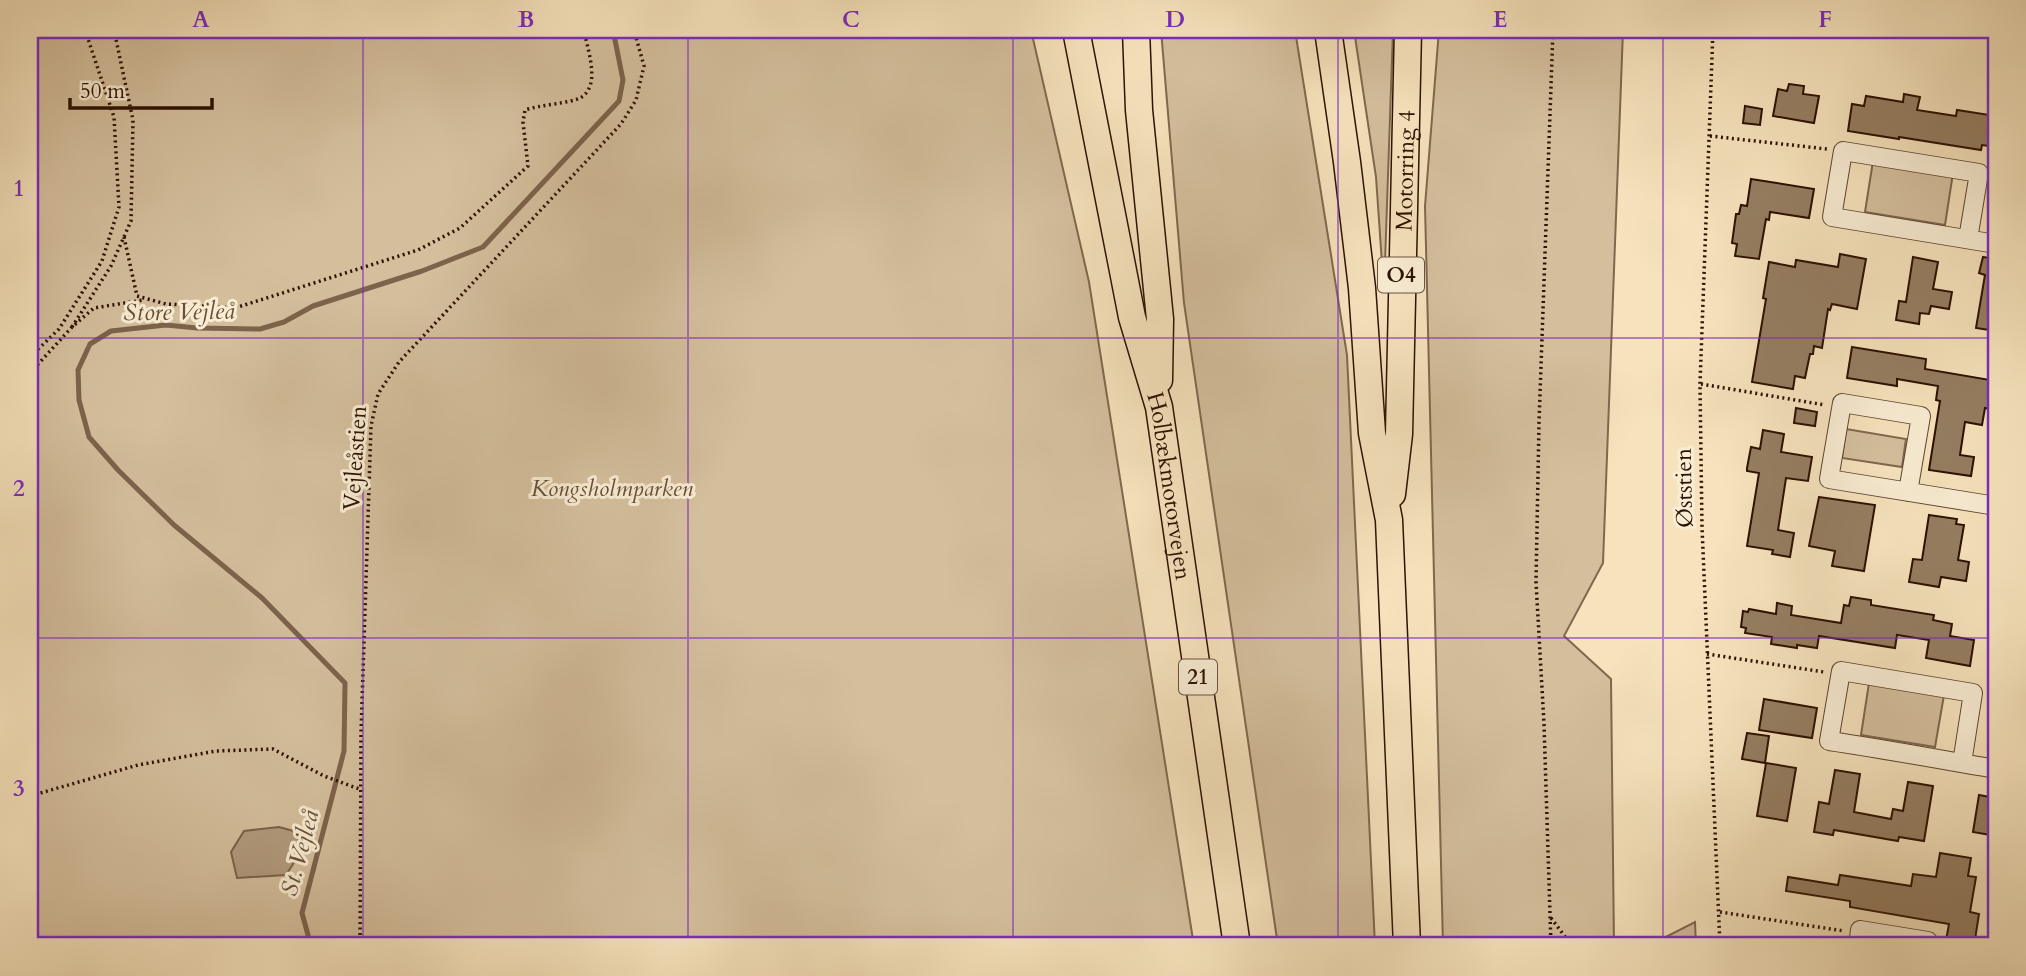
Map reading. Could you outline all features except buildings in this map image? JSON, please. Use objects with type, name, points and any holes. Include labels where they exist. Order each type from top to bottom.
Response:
[{"type":"highway","name":"Holbækmotorvejen","points":[[1076,30],[1132,317],[1158,407],[1237,946]]},
{"type":"highway","points":[[1136,30],[1139,110],[1160,319],[1158,407]]},
{"type":"highway","points":[[1328,30],[1362,288],[1372,433],[1389,520],[1407,946]]},
{"type":"highway","name":"Motorring 4","points":[[1389,520],[1399,434],[1408,30]]},
{"type":"street","points":[[1968,239],[1979,173],[1843,151],[1832,218],[1996,244]]},
{"type":"street","points":[[1909,492],[1921,416],[1842,403],[1829,479],[1909,492],[1996,506]]},
{"type":"street","points":[[1962,763],[1973,693],[1841,671],[1829,741],[1996,769]]},
{"type":"street","points":[[1859,940],[1860,930],[1928,941],[1927,946]]},
{"type":"path","points":[[30,357],[59,329],[102,261],[119,207],[114,117],[85,30]]},
{"type":"path","points":[[72,327],[111,266],[131,221],[132,120],[114,30]]},
{"type":"path","points":[[124,237],[137,296],[166,304],[235,308],[418,250],[460,228],[528,166],[523,122],[525,110],[579,98],[588,90],[592,76],[584,30]]},
{"type":"path","name":"Vejleåstien","points":[[360,946],[361,734],[371,426],[378,394],[398,362],[621,124],[636,100],[644,66],[634,30]]},
{"type":"path","points":[[1551,946],[1544,724],[1536,582],[1539,408],[1553,30]]},
{"type":"path","name":"Øststien","points":[[1713,30],[1700,384],[1702,527],[1720,946]]},
{"type":"path","points":[[1709,136],[1843,151]]},
{"type":"path","points":[[30,373],[94,307],[147,299]]},
{"type":"path","points":[[1700,384],[1841,407]]},
{"type":"path","points":[[1707,654],[1840,674]]},
{"type":"path","points":[[30,796],[138,765],[216,751],[273,748],[324,776],[362,790]]},
{"type":"path","points":[[1719,912],[1859,940]]},
{"type":"path","points":[[1549,917],[1572,946]]},
{"type":"green space","name":"Kongsholmparken","points":[[30,30],[1031,30],[1089,282],[1194,946],[30,946]]},
{"type":"green space","points":[[1161,30],[1295,30],[1347,355],[1375,946],[1278,946],[1184,303]]},
{"type":"green space","points":[[1354,30],[1393,30],[1384,292],[1376,177]]},
{"type":"green space","points":[[1439,30],[1623,30],[1603,563],[1564,636],[1611,679],[1614,946],[1443,946],[1425,206]]},
{"type":"green space","points":[[1873,161],[1953,173],[1945,225],[1865,212]]},
{"type":"green space","points":[[1846,429],[1906,439],[1902,467],[1842,458]]},
{"type":"green space","points":[[1869,683],[1944,695],[1935,747],[1861,735]]},
{"type":"green space","points":[[1695,922],[1696,946],[1648,946]]},
{"type":"shaded area","points":[[279,827],[301,833],[297,858],[286,875],[237,878],[231,852],[244,831]]},
{"type":"waterway","name":"Store Vejleå","points":[[311,946],[302,913],[344,751],[345,683],[262,598],[174,525],[89,437],[79,400],[78,370],[90,344],[111,331],[166,325],[260,329],[284,322],[313,306],[422,271],[483,247],[619,101],[623,80],[613,30]]},
{"type":"water label","name":"St. Vejleå","points":[[300,853]]}]
